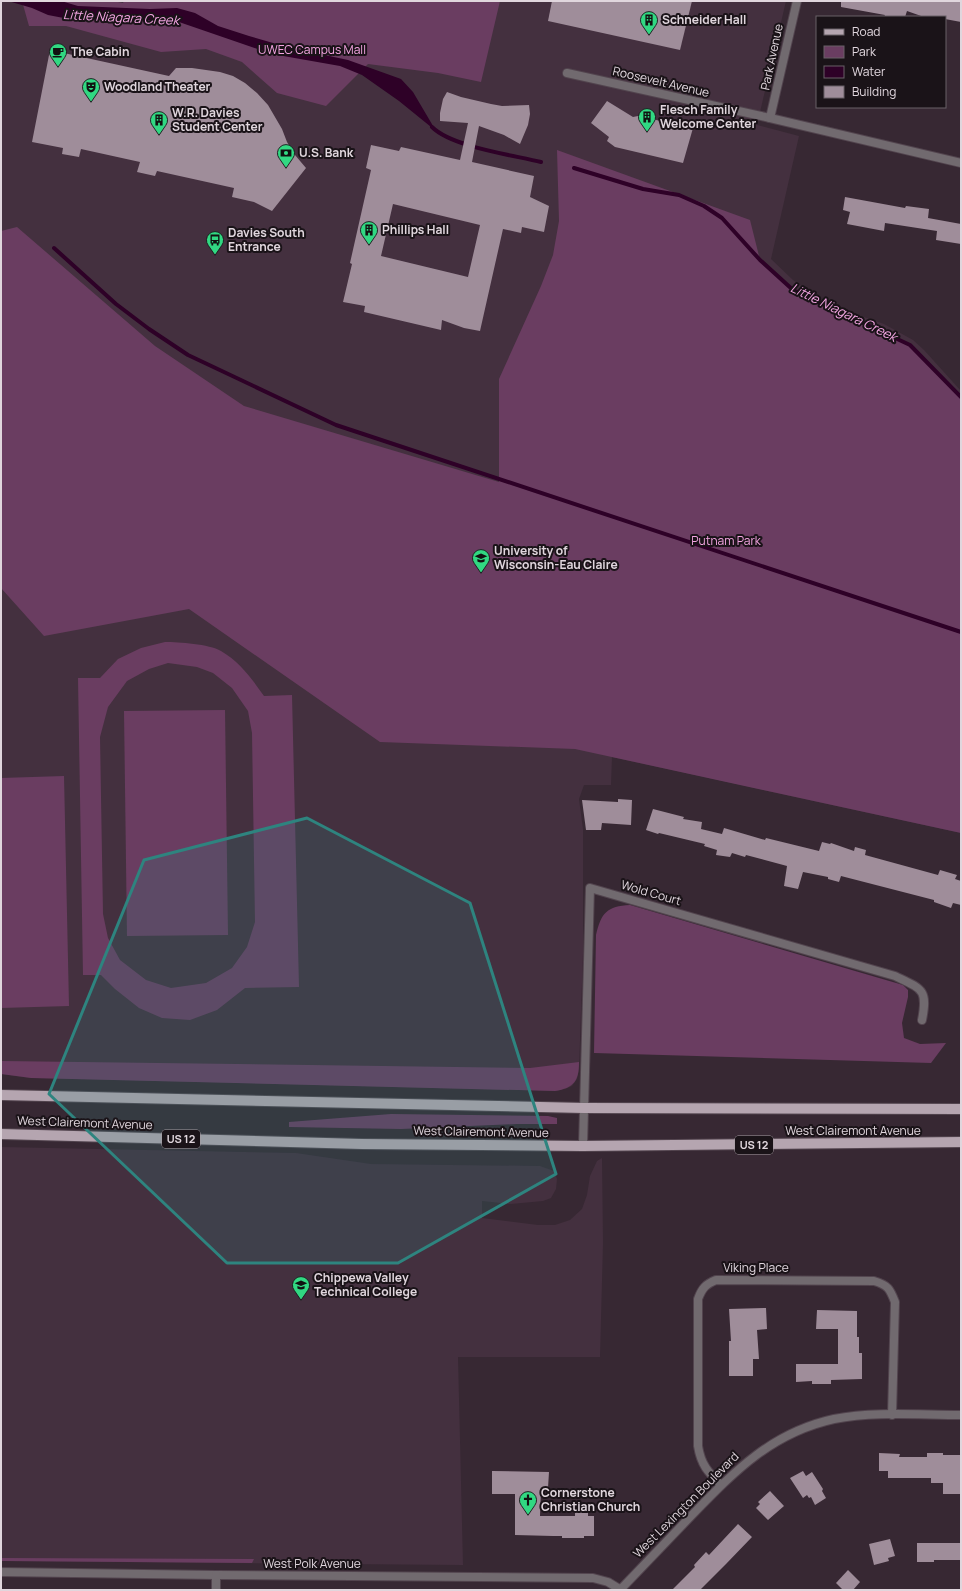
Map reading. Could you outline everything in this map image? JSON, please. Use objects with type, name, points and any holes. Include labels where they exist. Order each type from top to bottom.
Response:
[{"type":"main road","name":"West Clairemont Avenue","points":[[1,1095],[584,1108],[961,1109]]},
{"type":"main road","name":"West Clairemont Avenue","points":[[1,1134],[362,1144],[583,1146],[961,1142]]},
{"type":"street","name":"Park Avenue","points":[[770,118],[797,1]]},
{"type":"street","name":"Roosevelt Avenue","points":[[567,73],[770,118],[961,163]]},
{"type":"street","name":"Wold Court","points":[[583,1146],[590,888],[895,976],[914,985],[924,995],[925,1005],[922,1020]]},
{"type":"street","name":"Viking Place","points":[[721,1485],[706,1470],[700,1458],[698,1446],[698,1299],[701,1290],[707,1284],[716,1280],[874,1281],[884,1284],[891,1291],[895,1302],[892,1415]]},
{"type":"street","name":"West Lexington Boulevard","points":[[620,1590],[721,1485],[747,1461],[768,1446],[790,1434],[812,1425],[834,1419],[858,1416],[961,1415]]},
{"type":"street","name":"West Polk Avenue","points":[[1,1572],[593,1578],[608,1582],[620,1590]]},
{"type":"street","points":[[216,1575],[216,1590]]},
{"type":"highlighted area","points":[[307,818],[470,903],[556,1174],[398,1263],[227,1263],[49,1094],[144,860]]},
{"type":"shaded area","name":"University of Wisconsin-Eau Claire","points":[[1,1],[786,1],[757,125],[799,136],[771,259],[793,280],[815,296],[835,307],[884,324],[913,340],[961,391],[961,833],[612,757],[611,785],[584,785],[579,799],[583,829],[583,954],[579,1070],[577,1079],[572,1086],[555,1091],[31,1078],[1,1074]]},
{"type":"shaded area","name":"Chippewa Valley Technical College","points":[[1,1147],[296,1153],[371,1164],[540,1166],[554,1171],[557,1179],[556,1189],[551,1198],[543,1201],[511,1204],[482,1201],[482,1218],[538,1225],[555,1225],[570,1220],[582,1209],[587,1195],[590,1176],[597,1161],[602,1158],[603,1243],[600,1357],[458,1357],[463,1565],[1,1561]]},
{"type":"green space","name":"UWEC Campus Mall","points":[[22,1],[113,1],[123,3],[124,1],[500,1],[481,82],[438,73],[368,64],[326,106],[277,93],[242,62],[206,49],[161,52],[66,26],[29,26]]},
{"type":"green space","name":"Putnam Park","points":[[557,150],[750,220],[760,260],[793,290],[910,345],[961,397],[961,833],[575,749],[380,742],[189,609],[44,636],[1,588],[1,231],[17,227],[155,346],[244,406],[499,482],[499,379],[541,286],[553,255],[559,221]]},
{"type":"green space","points":[[165,642],[178,642],[216,649],[234,660],[250,677],[264,696],[292,695],[299,987],[245,988],[217,1010],[190,1020],[162,1018],[139,1008],[115,989],[101,975],[83,975],[78,678],[100,678],[118,659],[141,648]],"holes":[[[168,663],[197,667],[213,673],[232,688],[248,711],[252,733],[255,922],[247,947],[232,968],[206,983],[171,988],[146,980],[120,960],[108,938],[103,914],[100,737],[108,707],[127,681],[149,669]]]},
{"type":"green space","points":[[225,710],[228,935],[127,936],[124,711]]},
{"type":"green space","points":[[64,776],[69,1006],[1,1008],[1,778]]},
{"type":"green space","points":[[630,905],[903,985],[908,990],[908,997],[902,1023],[904,1038],[920,1044],[946,1043],[931,1063],[594,1053],[596,935],[600,921],[606,912],[616,907]]},
{"type":"green space","points":[[1,1061],[530,1068],[579,1062],[579,1069],[576,1079],[571,1086],[555,1091],[31,1078],[1,1074]]},
{"type":"green space","points":[[391,1114],[548,1116],[557,1118],[557,1124],[517,1124],[401,1129],[289,1127],[289,1122]]},
{"type":"green space","points":[[1,1558],[254,1559],[252,1563],[1,1561]]},
{"type":"water","points":[[8,1],[61,1],[78,6],[150,9],[177,8],[195,13],[218,26],[249,36],[287,47],[348,60],[401,79],[413,92],[436,131],[399,101],[362,75],[340,66],[272,54],[179,22],[123,19],[74,20],[48,15],[32,8]]},
{"type":"building","name":"Schneider Hall","points":[[552,1],[692,1],[680,50],[548,21]]},
{"type":"building","points":[[841,1],[961,1],[961,22],[946,19],[946,16],[921,16],[907,11],[905,16],[884,16],[841,7]]},
{"type":"building","name":"W.R. Davies Student Center","points":[[50,50],[169,76],[176,68],[192,68],[220,72],[233,76],[245,83],[268,105],[282,129],[287,142],[295,155],[306,168],[272,211],[254,202],[232,197],[234,188],[157,171],[155,176],[137,172],[140,162],[81,149],[79,157],[62,154],[63,148],[32,142]]},
{"type":"building","name":"Phillips Hall","points":[[447,92],[461,97],[502,106],[529,105],[530,114],[528,125],[520,144],[504,135],[479,126],[472,162],[534,176],[530,197],[549,206],[544,232],[522,227],[521,233],[503,229],[480,331],[464,328],[442,320],[441,330],[364,312],[365,306],[343,302],[352,264],[350,263],[371,170],[366,168],[371,145],[399,151],[401,147],[460,160],[468,123],[440,121],[443,99]],"holes":[[[393,204],[480,225],[468,277],[381,256]]]},
{"type":"building","name":"Flesch Family Welcome Center","points":[[607,101],[633,117],[638,116],[670,123],[671,120],[693,128],[683,163],[615,147],[607,141],[609,137],[591,123]]},
{"type":"building","points":[[845,197],[905,208],[906,206],[929,209],[928,218],[961,224],[961,244],[936,240],[937,231],[885,223],[884,231],[847,224],[850,212],[843,210]]},
{"type":"building","points":[[618,799],[632,800],[631,825],[602,823],[601,830],[586,830],[582,800],[618,802]]},
{"type":"building","points":[[653,809],[684,817],[683,819],[702,822],[701,829],[722,834],[724,828],[765,840],[766,838],[819,851],[822,842],[831,843],[854,851],[855,847],[866,850],[865,855],[938,875],[940,870],[957,875],[955,879],[961,881],[961,905],[953,903],[951,908],[934,902],[934,900],[841,876],[839,882],[828,879],[828,877],[803,872],[798,889],[784,886],[787,866],[746,855],[745,857],[732,853],[730,857],[716,855],[717,850],[704,846],[705,844],[646,830]]},
{"type":"building","points":[[766,1308],[767,1329],[757,1330],[759,1359],[753,1359],[753,1376],[729,1376],[729,1341],[731,1341],[729,1309]]},
{"type":"building","points":[[817,1310],[857,1311],[857,1337],[859,1337],[859,1353],[862,1353],[862,1379],[831,1380],[831,1384],[812,1384],[812,1381],[796,1382],[796,1364],[838,1364],[838,1329],[816,1329]]},
{"type":"building","points":[[879,1453],[900,1454],[899,1457],[927,1457],[927,1453],[961,1455],[961,1494],[943,1494],[943,1483],[931,1483],[931,1478],[888,1478],[888,1471],[879,1471]]},
{"type":"building","name":"Cornerstone Christian Church","points":[[492,1471],[549,1472],[548,1488],[541,1488],[540,1516],[575,1516],[575,1508],[588,1508],[588,1516],[594,1516],[594,1536],[584,1536],[584,1538],[562,1538],[562,1536],[515,1535],[515,1494],[492,1494]]},
{"type":"building","points":[[803,1471],[806,1476],[812,1472],[823,1489],[822,1491],[826,1498],[815,1505],[811,1497],[809,1498],[807,1495],[803,1498],[790,1478]]},
{"type":"building","points":[[770,1491],[784,1506],[768,1520],[756,1508],[760,1504],[758,1502]]},
{"type":"building","points":[[738,1524],[752,1537],[700,1590],[672,1590],[695,1567],[694,1565],[706,1552],[709,1555]]},
{"type":"building","points":[[890,1539],[895,1556],[888,1558],[889,1561],[874,1565],[869,1544]]},
{"type":"building","points":[[917,1543],[961,1543],[961,1560],[934,1560],[934,1562],[917,1562]]},
{"type":"building","points":[[848,1570],[860,1582],[853,1590],[843,1590],[836,1583]]},
{"type":"waterway","name":"Little Niagara Creek","points":[[432,127],[441,134],[468,145],[541,162]]},
{"type":"waterway","name":"Little Niagara Creek","points":[[574,168],[643,189],[679,195],[704,206],[722,218],[760,260],[793,290],[910,345],[961,397]]},
{"type":"waterway","points":[[54,248],[116,304],[149,329],[188,355],[336,425],[961,632]]},
{"type":"place","name":"Schneider Hall","points":[[649,35]]},
{"type":"place","name":"The Cabin","points":[[58,67]]},
{"type":"place","name":"Woodland Theater","points":[[91,102]]},
{"type":"place","name":"Flesch Family Welcome Center","points":[[647,132]]},
{"type":"place","name":"W.R. Davies Student Center","points":[[159,135]]},
{"type":"place","name":"U.S. Bank","points":[[286,168]]},
{"type":"place","name":"Phillips Hall","points":[[369,245]]},
{"type":"place","name":"Davies South Entrance","points":[[215,255]]},
{"type":"place","name":"University of Wisconsin-Eau Claire","points":[[481,573]]},
{"type":"place","name":"Chippewa Valley Technical College","points":[[301,1300]]},
{"type":"place","name":"Cornerstone Christian Church","points":[[528,1515]]}]
